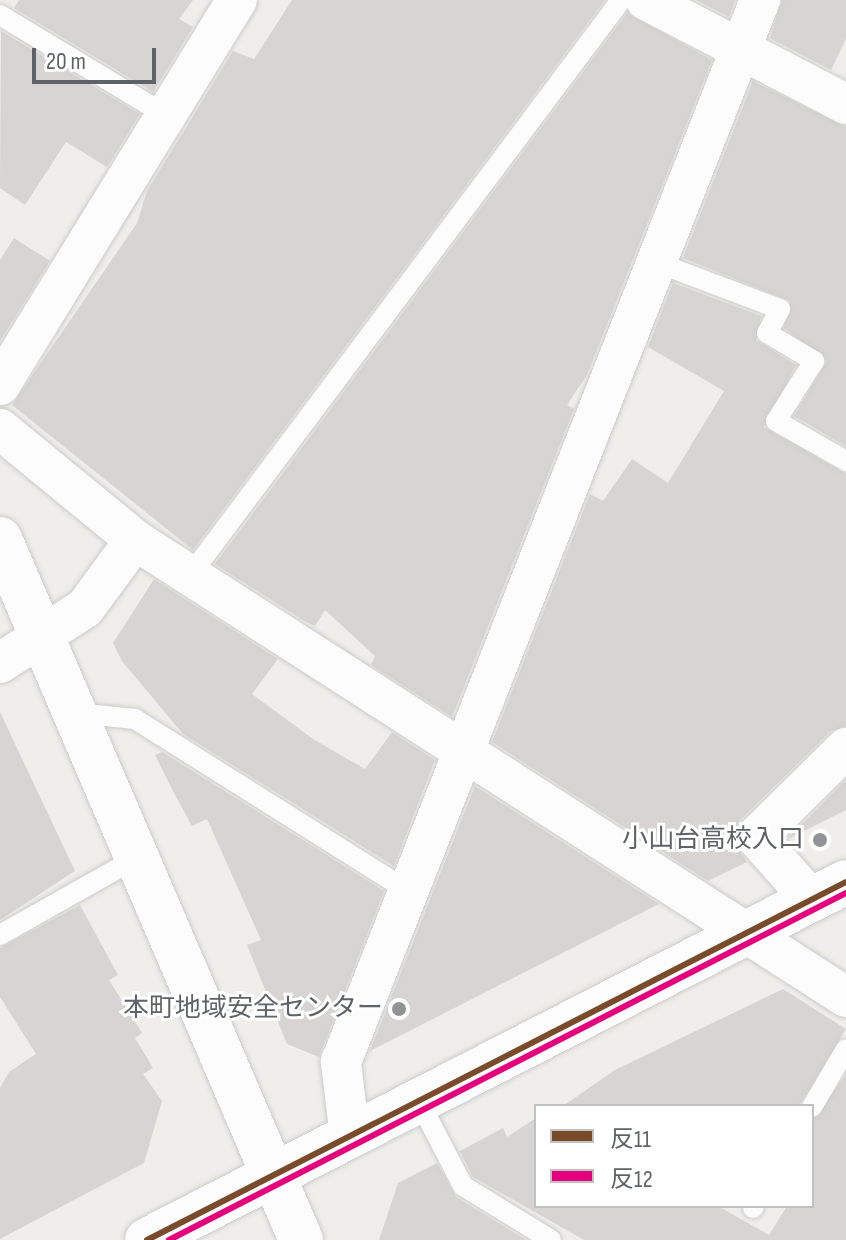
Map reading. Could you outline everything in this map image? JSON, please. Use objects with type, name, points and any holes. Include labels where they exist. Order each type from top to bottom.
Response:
[{"type":"main road","points":[[0,539],[140,856],[301,1240]]},
{"type":"main road","points":[[147,1240],[420,1103],[742,933],[829,891]]},
{"type":"street","points":[[0,385],[237,0]]},
{"type":"street","points":[[646,0],[846,104]]},
{"type":"street","points":[[350,1138],[341,1062],[653,261],[760,0]]},
{"type":"street","points":[[0,429],[135,540],[463,747],[742,933],[846,997]]},
{"type":"street","points":[[0,663],[85,608],[135,540]]},
{"type":"street","points":[[829,891],[756,837],[846,748]]},
{"type":"lane","points":[[191,574],[621,0]]},
{"type":"lane","points":[[0,15],[166,115]]},
{"type":"lane","points":[[653,261],[780,309],[767,333],[814,361],[776,421],[846,461]]},
{"type":"lane","points":[[76,713],[135,719],[407,890]]},
{"type":"lane","points":[[0,935],[140,856]]},
{"type":"lane","points":[[814,1104],[846,1049]]},
{"type":"lane","points":[[420,1103],[463,1186],[551,1240]]},
{"type":"building","points":[[19,0],[193,0],[179,19],[193,27],[153,92],[14,8]]},
{"type":"building","points":[[292,0],[605,0],[193,550],[12,405],[137,223],[147,191],[233,51],[254,59]]},
{"type":"building","points":[[696,0],[735,0],[729,17]]},
{"type":"building","points":[[782,0],[846,0],[846,39],[831,70],[770,38]]},
{"type":"building","points":[[627,13],[712,60],[587,375],[567,405],[574,409],[452,717],[371,665],[375,656],[325,610],[315,626],[215,564]]},
{"type":"building","points":[[1,31],[140,114],[107,167],[66,142],[25,205],[0,188]]},
{"type":"building","points":[[753,81],[846,127],[846,446],[794,416],[827,361],[784,328],[790,301],[683,258]]},
{"type":"building","points":[[14,238],[50,261],[0,341],[0,260]]},
{"type":"building","points":[[673,283],[761,316],[756,340],[796,365],[764,427],[846,474],[846,726],[830,732],[739,821],[733,841],[747,862],[708,881],[492,742],[590,494],[603,501],[632,459],[668,483],[724,391],[648,347]]},
{"type":"building","points":[[154,579],[278,659],[252,694],[313,739],[365,769],[392,732],[435,760],[394,866],[183,734],[122,661],[113,643]]},
{"type":"building","points":[[0,712],[75,871],[0,920]]},
{"type":"building","points":[[162,752],[384,891],[319,1057],[287,1044],[247,945],[261,940],[207,819],[192,826],[155,755]]},
{"type":"building","points":[[846,780],[846,810],[788,839],[788,838]]},
{"type":"building","points":[[475,786],[659,904],[370,1051]]},
{"type":"building","points":[[80,905],[118,975],[109,980],[142,1033],[135,1038],[153,1068],[143,1074],[162,1101],[144,1163],[0,1239],[0,1088],[9,1072],[36,1054],[0,997],[0,948]]},
{"type":"building","points":[[783,989],[846,1029],[800,1104],[566,1104],[615,1070]]},
{"type":"building","points":[[846,1075],[846,1240],[584,1240],[473,1177],[460,1151],[503,1128],[507,1137],[534,1119],[534,1208],[722,1208],[769,1235],[786,1208],[814,1208],[814,1117]]},
{"type":"building","points":[[437,1163],[456,1197],[526,1240],[379,1240],[398,1183]]},
{"type":"transit line","name":"反11","points":[[147,1240],[846,882]]},
{"type":"transit line","name":"反12","points":[[169,1240],[846,893]]},
{"type":"place","name":"小山台高校入口","points":[[820,840]]},
{"type":"place","name":"本町地域安全センター","points":[[399,1009]]}]
